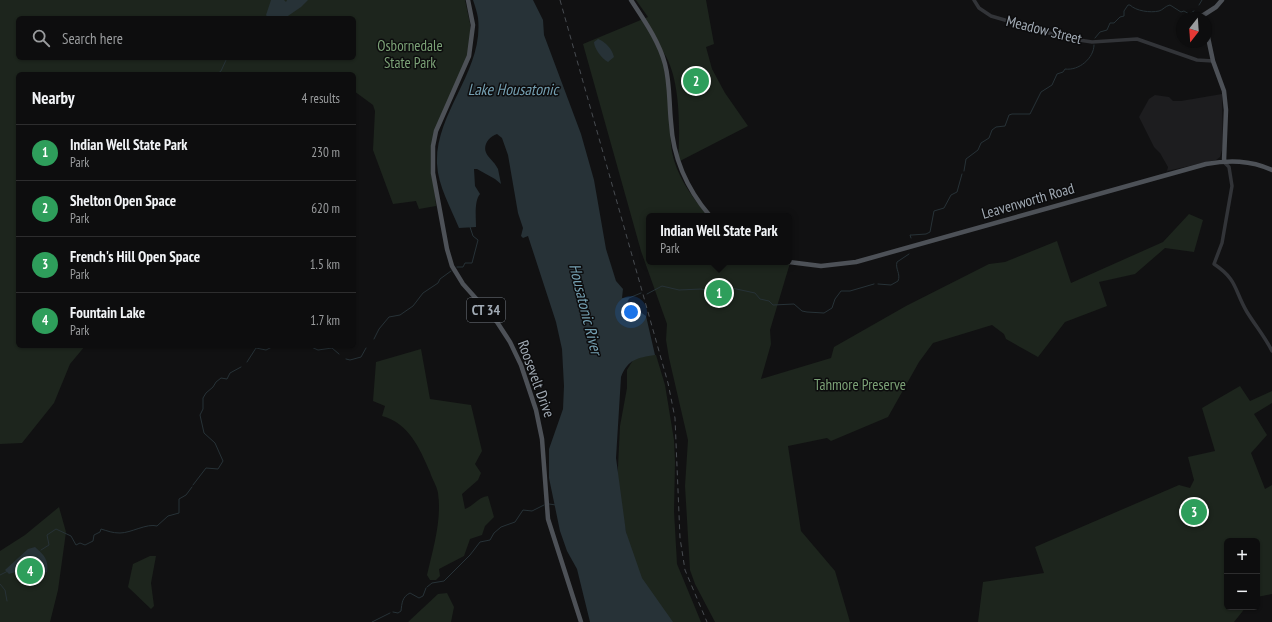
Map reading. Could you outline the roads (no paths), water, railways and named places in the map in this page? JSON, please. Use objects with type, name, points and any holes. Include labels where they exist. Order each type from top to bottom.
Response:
[{"type":"main road","name":"Roosevelt Drive","points":[[468,0],[473,25],[470,50],[464,71],[436,131],[433,146],[433,173],[448,255],[452,266],[463,284],[490,314],[507,336],[517,356],[534,402],[542,439],[548,519],[581,622]]},
{"type":"main road","points":[[630,0],[650,30],[665,65],[672,138],[681,169],[694,196],[708,213]]},
{"type":"main road","points":[[1209,12],[1216,8],[1222,0]]},
{"type":"main road","points":[[1210,48],[1213,61],[1221,82],[1225,101],[1224,161]]},
{"type":"main road","name":"Leavenworth Road","points":[[792,262],[821,266],[856,262],[1195,167],[1224,161],[1256,164],[1272,170]]},
{"type":"street","name":"Meadow Street","points":[[974,0],[979,8],[991,16],[1066,38],[1092,42],[1137,39],[1197,60],[1213,61]]},
{"type":"street","points":[[1224,161],[1229,167],[1232,186],[1222,243],[1214,264],[1226,273],[1233,281],[1243,304],[1272,351]]},
{"type":"water","points":[[271,0],[284,0],[286,2],[287,0],[308,0],[288,16],[266,15]]},
{"type":"water","name":"Lake Housatonic","points":[[473,0],[533,0],[543,20],[544,35],[581,134],[594,180],[606,249],[616,281],[623,289],[622,298],[630,297],[625,306],[639,311],[646,316],[655,355],[634,360],[627,366],[621,377],[616,458],[626,532],[642,578],[673,622],[590,622],[577,569],[567,551],[560,531],[549,478],[549,449],[563,409],[564,386],[562,349],[556,322],[528,236],[523,238],[521,236],[523,228],[518,213],[508,155],[502,138],[497,134],[494,135],[488,140],[485,146],[486,153],[498,169],[501,184],[477,169],[474,169],[475,186],[480,194],[476,205],[476,227],[459,228],[442,189],[437,164],[438,145],[443,127],[474,56],[478,37],[478,18]]},
{"type":"water","points":[[598,39],[606,44],[613,54],[614,57],[608,62],[601,56],[595,47],[594,42]]},
{"type":"water","points":[[35,547],[45,558],[47,572],[30,580],[21,573],[16,572],[9,574],[5,570],[28,549]]},
{"type":"waterway","points":[[1199,5],[1202,0]]},
{"type":"waterway","points":[[1095,38],[1100,32],[1107,30],[1110,23],[1114,23],[1120,17],[1124,16],[1124,11],[1128,5],[1147,12],[1159,11],[1170,5],[1181,12],[1184,11],[1189,14],[1194,11]]},
{"type":"waterway","points":[[964,171],[966,159],[978,150],[981,143],[989,138],[992,130],[996,127],[1005,126],[1009,115],[1030,114],[1041,92],[1052,85],[1057,74],[1063,72],[1065,69],[1075,68],[1085,63],[1089,59],[1094,45]]},
{"type":"waterway","points":[[220,72],[226,60]]},
{"type":"waterway","points":[[911,238],[910,235],[926,234],[930,232],[934,211],[944,208],[951,195],[957,192],[962,174]]},
{"type":"waterway","points":[[457,267],[463,267],[465,263],[472,263],[478,240],[473,236],[470,227]]},
{"type":"waterway","points":[[878,284],[891,285],[898,281],[899,276],[897,262],[909,254]]},
{"type":"waterway","points":[[374,339],[379,329],[389,317],[400,315],[413,306],[423,293],[438,283],[440,279],[451,271]]},
{"type":"waterway","points":[[647,294],[662,286],[679,290],[701,289],[709,291],[727,287],[755,293],[760,299],[769,301],[773,305],[794,304],[802,311],[824,313],[832,308],[835,299],[841,291],[850,291],[874,284]]},
{"type":"waterway","points":[[629,298],[641,293]]},
{"type":"waterway","points":[[247,362],[256,348]]},
{"type":"waterway","points":[[256,348],[266,350],[270,348]]},
{"type":"waterway","points":[[314,348],[318,350],[332,348]]},
{"type":"waterway","points":[[332,348],[339,354]]},
{"type":"waterway","points":[[346,359],[350,360],[361,357],[366,348]]},
{"type":"waterway","points":[[193,485],[206,468],[218,469],[223,461],[215,443],[204,433],[200,415],[203,409],[203,398],[216,382],[221,378],[227,379],[230,373],[241,367]]},
{"type":"waterway","points":[[41,550],[49,545],[47,535],[56,529],[71,536],[76,545],[80,543],[85,545],[93,541],[94,535],[100,532],[101,529],[124,533],[153,525],[157,526],[168,516],[179,513],[179,499],[186,495],[192,487]]},
{"type":"waterway","points":[[549,504],[556,505]]},
{"type":"waterway","points":[[427,587],[432,583],[444,581],[470,555],[480,542],[490,540],[494,533],[501,527],[515,522],[523,510],[532,511],[544,505]]},
{"type":"waterway","points":[[0,575],[8,571]]},
{"type":"waterway","points":[[0,584],[5,590],[7,601]]},
{"type":"waterway","points":[[393,612],[398,613],[401,611],[405,596],[410,593],[419,598],[423,596],[426,588]]},
{"type":"waterway","points":[[372,622],[390,613]]},
{"type":"railway","points":[[560,0],[668,383],[675,418],[680,538],[685,570],[707,622]]},
{"type":"place","name":"Shelton Open Space","points":[[696,81]]},
{"type":"place","name":"Indian Well State Park","points":[[719,293]]},
{"type":"place","name":"French's Hill Open Space","points":[[1194,512]]},
{"type":"place","name":"Fountain Lake","points":[[30,571]]},
{"type":"park label","name":"Osbornedale State Park","points":[[410,54]]},
{"type":"park label","name":"Tahmore Preserve","points":[[860,385]]},
{"type":"water label","name":"Housatonic River","points":[[586,309]]}]
